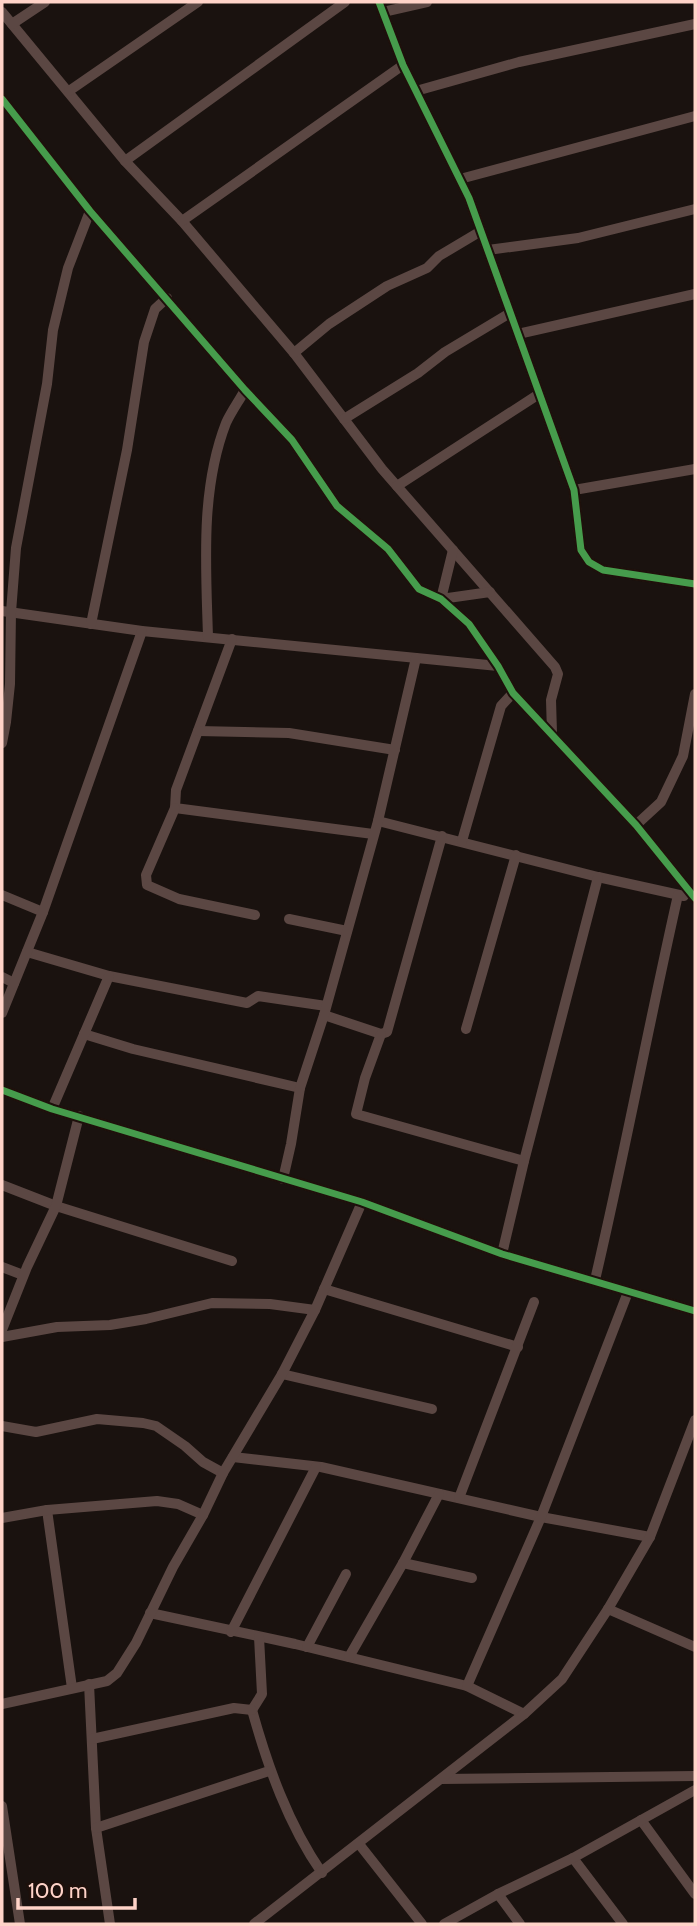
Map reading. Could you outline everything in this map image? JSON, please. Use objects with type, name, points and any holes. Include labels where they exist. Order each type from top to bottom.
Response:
[{"type":"street","points":[[12,24],[46,2]]},
{"type":"street","points":[[69,92],[198,2]]},
{"type":"street","points":[[125,161],[345,2]]},
{"type":"street","points":[[379,2],[403,65],[460,179],[481,231],[574,490],[581,550],[589,562],[603,570],[695,584]]},
{"type":"street","points":[[383,12],[427,2]]},
{"type":"street","points":[[2,12],[125,161],[182,221],[294,353],[397,486],[555,667],[558,674],[551,699],[552,733]]},
{"type":"street","points":[[416,91],[519,62],[695,24]]},
{"type":"street","points":[[182,221],[403,65]]},
{"type":"street","points":[[4,104],[90,211],[245,390],[292,440],[337,506],[388,549],[419,589],[441,599],[469,624],[513,693],[636,825],[695,898]]},
{"type":"street","points":[[460,179],[695,116]]},
{"type":"street","points":[[488,250],[578,237],[695,209]]},
{"type":"street","points":[[2,743],[10,684],[6,611],[16,548],[47,384],[53,330],[68,268],[90,211]]},
{"type":"street","points":[[294,353],[329,324],[387,286],[427,268],[439,256],[481,231]]},
{"type":"street","points":[[518,334],[695,294]]},
{"type":"street","points":[[90,624],[127,450],[144,342],[150,318],[161,301],[167,298]]},
{"type":"street","points":[[344,419],[418,373],[444,352],[510,313]]},
{"type":"street","points":[[208,637],[205,541],[211,485],[227,422],[245,390]]},
{"type":"street","points":[[397,486],[539,394]]},
{"type":"street","points":[[574,490],[695,469]]},
{"type":"street","points":[[441,599],[453,550]]},
{"type":"street","points":[[441,599],[490,592]]},
{"type":"street","points":[[6,611],[142,631],[498,666]]},
{"type":"street","points":[[2,1013],[43,912],[142,631]]},
{"type":"street","points":[[232,639],[176,790],[175,808],[146,875],[147,885],[179,899],[255,915]]},
{"type":"street","points":[[283,1178],[300,1088],[325,1011],[373,834],[379,821],[416,658]]},
{"type":"street","points":[[462,841],[501,706],[513,693]]},
{"type":"street","points":[[636,825],[661,802],[683,756],[695,694]]},
{"type":"street","points":[[198,731],[289,733],[395,750]]},
{"type":"street","points":[[175,808],[373,834]]},
{"type":"street","points":[[379,821],[598,877],[695,898]]},
{"type":"street","points":[[27,952],[109,975],[247,1003],[258,996],[325,1011],[381,1034],[387,1032],[442,836]]},
{"type":"street","points":[[466,1029],[516,855]]},
{"type":"street","points":[[502,1254],[598,877]]},
{"type":"street","points":[[2,895],[43,912]]},
{"type":"street","points":[[595,1280],[678,895]]},
{"type":"street","points":[[289,919],[347,931]]},
{"type":"street","points":[[52,1109],[109,975]]},
{"type":"street","points":[[2,977],[14,983]]},
{"type":"street","points":[[84,1034],[133,1049],[300,1088]]},
{"type":"street","points":[[381,1034],[365,1078],[356,1114],[524,1161]]},
{"type":"street","points":[[2,1090],[52,1109],[362,1202],[502,1254],[695,1311]]},
{"type":"street","points":[[2,1331],[23,1275],[56,1206],[79,1116]]},
{"type":"street","points":[[2,1185],[56,1206],[232,1261]]},
{"type":"street","points":[[2,1704],[107,1681],[117,1673],[136,1643],[223,1473],[282,1374],[315,1310],[362,1202]]},
{"type":"street","points":[[2,1267],[23,1275]]},
{"type":"street","points":[[324,1289],[518,1347]]},
{"type":"street","points":[[467,1686],[541,1517],[628,1292]]},
{"type":"street","points":[[458,1498],[534,1302]]},
{"type":"street","points":[[2,1337],[57,1327],[110,1325],[212,1303],[270,1304],[315,1310]]},
{"type":"street","points":[[282,1374],[432,1409]]},
{"type":"street","points":[[2,1426],[36,1432],[97,1419],[143,1423],[156,1426],[203,1462],[223,1473]]},
{"type":"street","points":[[254,1924],[524,1714],[562,1679],[608,1609],[650,1537],[695,1420]]},
{"type":"street","points":[[233,1457],[316,1467],[541,1517],[650,1537]]},
{"type":"street","points":[[231,1632],[316,1467]]},
{"type":"street","points":[[349,1657],[439,1494]]},
{"type":"street","points":[[2,1518],[47,1510],[157,1501],[177,1504],[203,1515]]},
{"type":"street","points":[[47,1510],[72,1688]]},
{"type":"street","points":[[403,1563],[472,1578]]},
{"type":"street","points":[[307,1647],[346,1574]]},
{"type":"street","points":[[608,1609],[695,1647]]},
{"type":"street","points":[[150,1613],[467,1686],[524,1714]]},
{"type":"street","points":[[259,1637],[262,1694],[252,1710],[269,1771],[303,1845],[322,1873]]},
{"type":"street","points":[[89,1684],[96,1828],[110,1924]]},
{"type":"street","points":[[92,1739],[234,1708],[252,1710]]},
{"type":"street","points":[[96,1828],[269,1771]]},
{"type":"street","points":[[441,1779],[695,1776]]},
{"type":"street","points":[[444,1924],[498,1894],[573,1858],[695,1790]]},
{"type":"street","points":[[2,1806],[20,1924]]},
{"type":"street","points":[[641,1821],[695,1894]]},
{"type":"street","points":[[359,1844],[422,1924]]},
{"type":"street","points":[[573,1858],[623,1924]]},
{"type":"street","points":[[498,1894],[520,1924]]},
{"type":"cycle path","points":[[379,2],[403,65],[469,198],[574,490],[581,550],[589,562],[603,570],[695,584]]},
{"type":"cycle path","points":[[2,99],[90,211],[245,390],[292,440],[337,506],[388,549],[419,589],[441,599],[469,624],[513,693],[636,825],[695,898]]},
{"type":"cycle path","points":[[2,1090],[52,1109],[362,1202],[502,1254],[695,1311]]}]
